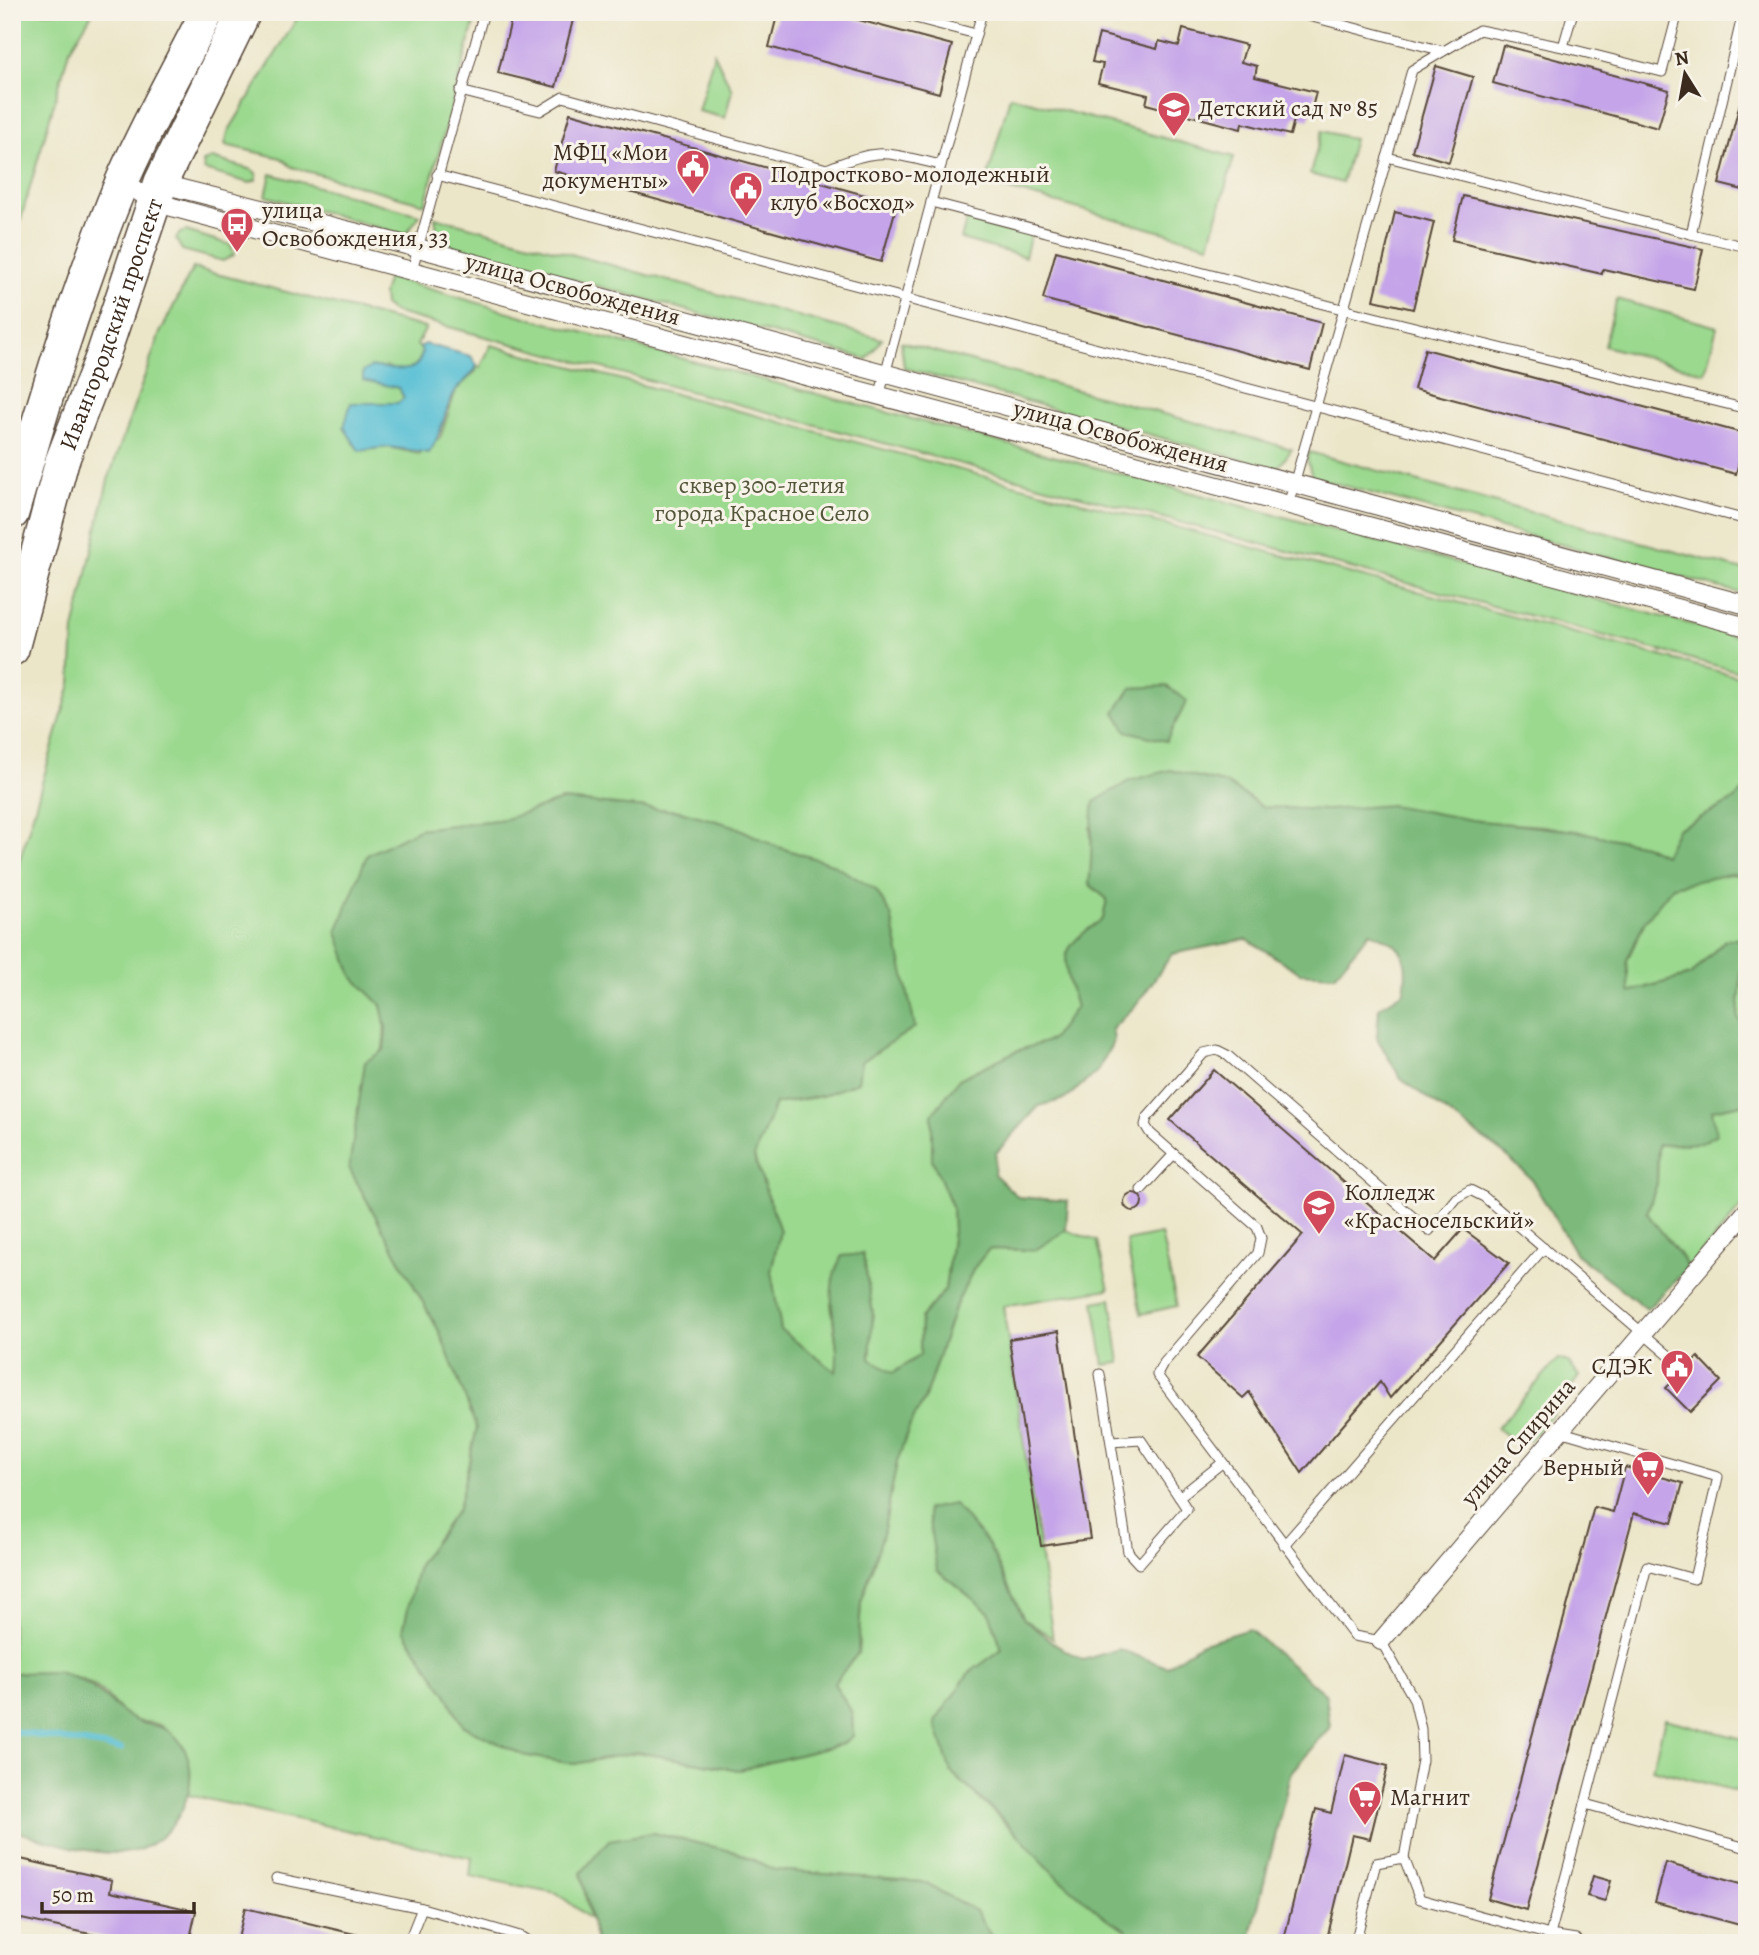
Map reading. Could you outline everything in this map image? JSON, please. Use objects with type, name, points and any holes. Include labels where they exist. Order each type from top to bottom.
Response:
[{"type":"highway","name":"Ивангородский проспект","points":[[12,513],[75,305],[122,181],[207,12]]},
{"type":"highway","name":"Ивангородский проспект","points":[[12,649],[62,461],[103,355],[157,192],[244,12]]},
{"type":"street","name":"улица Освобождения","points":[[122,181],[412,270],[1747,627]]},
{"type":"street","name":"улица Освобождения","points":[[157,192],[418,248],[884,376],[1747,605]]},
{"type":"street","name":"улица Спирина","points":[[1381,1641],[1747,1211]]},
{"type":"lane","points":[[412,270],[484,12]]},
{"type":"lane","points":[[892,12],[976,34]]},
{"type":"lane","points":[[879,397],[982,12]]},
{"type":"lane","points":[[1293,12],[1443,51]]},
{"type":"lane","points":[[1563,47],[1573,12]]},
{"type":"lane","points":[[1288,506],[1346,310],[1412,70],[1479,30],[1563,47],[1662,72],[1678,12]]},
{"type":"lane","points":[[1691,234],[1743,12]]},
{"type":"lane","points":[[460,91],[540,111],[563,97],[827,169],[869,153],[887,152],[941,166]]},
{"type":"lane","points":[[1387,157],[1747,247]]},
{"type":"lane","points":[[437,175],[1747,520]]},
{"type":"lane","points":[[931,202],[1346,310],[1747,409]]},
{"type":"lane","points":[[1575,1943],[1576,1939],[1550,1935],[1420,1899],[1404,1858],[1422,1760],[1421,1729],[1414,1699],[1381,1641],[1354,1636],[1157,1375],[1163,1364],[1258,1253],[1262,1238],[1257,1227],[1150,1133],[1145,1125],[1147,1118],[1204,1053],[1217,1050],[1227,1055],[1429,1231],[1456,1198],[1470,1190],[1485,1197],[1680,1365]]},
{"type":"lane","points":[[1141,1190],[1174,1154]]},
{"type":"lane","points":[[1284,1545],[1544,1248]]},
{"type":"lane","points":[[1100,1374],[1128,1552],[1139,1564],[1187,1509],[1141,1440],[1111,1442]]},
{"type":"lane","points":[[1550,1935],[1647,1566],[1694,1579],[1718,1477],[1559,1431]]},
{"type":"lane","points":[[1179,1497],[1222,1463]]},
{"type":"lane","points":[[1585,1804],[1747,1848]]},
{"type":"lane","points":[[1355,1943],[1376,1863],[1404,1858]]},
{"type":"lane","points":[[276,1878],[422,1908],[531,1943]]},
{"type":"lane","points":[[408,1943],[422,1908]]},
{"type":"green space","points":[[12,12],[93,12],[69,51],[12,250]]},
{"type":"green space","points":[[301,12],[477,12],[425,204],[292,167],[281,158],[225,145],[228,132]]},
{"type":"green space","points":[[714,53],[732,90],[725,118],[698,111]]},
{"type":"green space","points":[[1010,96],[1234,157],[1209,245],[986,183]]},
{"type":"green space","points":[[1322,131],[1354,139],[1342,183],[1310,174]]},
{"type":"green space","points":[[212,158],[252,170],[257,174],[256,180],[249,183],[204,170],[203,162]]},
{"type":"green space","points":[[271,174],[420,215],[405,235],[266,196]]},
{"type":"green space","points":[[435,217],[882,339],[867,359],[439,243]]},
{"type":"green space","points":[[967,217],[1031,234],[1025,257],[961,239]]},
{"type":"green space","points":[[186,231],[231,245],[234,255],[223,261],[182,250],[176,239],[180,233]]},
{"type":"green space","name":"сквер 300-летия города Красное Село","points":[[193,268],[426,328],[417,345],[422,351],[418,363],[403,370],[386,366],[369,380],[399,388],[404,398],[398,403],[359,405],[344,427],[359,451],[388,447],[419,454],[440,438],[456,390],[476,371],[477,365],[480,368],[491,345],[1747,679],[1747,789],[1729,803],[1677,829],[1665,856],[1644,845],[1544,826],[1263,807],[1227,784],[1170,770],[1090,827],[1093,858],[1089,884],[1107,899],[1103,919],[1078,938],[1067,956],[1068,976],[1076,1007],[1052,1040],[1016,1051],[932,1159],[952,1206],[953,1231],[945,1290],[921,1318],[920,1355],[893,1374],[870,1359],[873,1314],[863,1254],[831,1303],[838,1358],[836,1372],[781,1331],[771,1271],[780,1231],[754,1157],[775,1104],[822,1096],[861,1062],[915,1027],[775,846],[733,826],[680,811],[562,800],[506,819],[419,829],[352,975],[376,997],[381,1006],[384,1041],[375,1086],[349,1168],[440,1333],[477,1428],[458,1509],[418,1565],[445,1692],[463,1726],[523,1755],[574,1764],[637,1752],[739,1770],[842,1744],[853,1736],[852,1713],[834,1683],[858,1653],[861,1602],[883,1534],[897,1462],[910,1425],[924,1400],[954,1309],[974,1268],[989,1249],[1035,1250],[1066,1230],[1097,1241],[1109,1289],[1003,1306],[1053,1638],[1024,1619],[988,1544],[937,1570],[989,1612],[1002,1649],[968,1674],[951,1772],[1106,1918],[1127,1930],[1130,1943],[995,1943],[976,1911],[923,1882],[774,1870],[736,1852],[581,1873],[590,1919],[557,1893],[470,1876],[472,1858],[188,1795],[189,1775],[185,1755],[176,1737],[168,1730],[156,1724],[129,1718],[105,1694],[82,1680],[60,1674],[12,1673],[12,886],[71,684],[74,630],[108,480],[160,333]]},
{"type":"green space","points":[[388,277],[540,321],[1747,639],[1747,674],[393,312],[384,305],[383,294]]},
{"type":"green space","points":[[1617,299],[1717,327],[1705,373],[1604,346]]},
{"type":"green space","points":[[901,342],[1292,449],[1277,469],[904,368]]},
{"type":"green space","points":[[1309,452],[1747,571],[1747,595],[1312,477],[1307,459]]},
{"type":"green space","points":[[1167,686],[1187,701],[1166,741],[1126,731],[1115,712],[1131,688]]},
{"type":"green space","points":[[1170,770],[1227,784],[1263,807],[1327,810],[1391,805],[1472,820],[1576,831],[1644,845],[1664,855],[1677,829],[1729,803],[1747,789],[1747,876],[1730,874],[1673,886],[1645,921],[1627,960],[1629,992],[1691,975],[1725,940],[1744,938],[1738,1019],[1747,1026],[1747,1103],[1712,1110],[1716,1135],[1701,1143],[1658,1145],[1657,1183],[1647,1213],[1688,1268],[1647,1309],[1576,1254],[1531,1179],[1506,1155],[1401,1079],[1377,1038],[1379,1008],[1404,992],[1406,980],[1402,953],[1391,942],[1370,932],[1335,975],[1300,973],[1247,939],[1172,954],[1137,1004],[1112,1029],[1114,1040],[1097,1072],[1065,1099],[1039,1106],[996,1153],[994,1174],[1018,1197],[1068,1201],[1066,1230],[1035,1250],[989,1249],[974,1268],[954,1309],[924,1400],[910,1425],[897,1462],[883,1534],[861,1602],[858,1653],[834,1683],[852,1713],[853,1736],[842,1744],[739,1770],[637,1752],[574,1764],[523,1755],[463,1726],[445,1692],[403,1630],[418,1565],[458,1509],[477,1428],[440,1333],[349,1168],[365,1062],[384,1050],[386,1028],[381,1005],[352,976],[337,932],[367,855],[419,829],[506,819],[562,800],[680,811],[734,826],[775,846],[832,864],[876,890],[891,915],[915,1027],[861,1062],[858,1082],[822,1096],[775,1104],[754,1157],[780,1231],[771,1271],[781,1330],[836,1372],[832,1299],[835,1270],[842,1256],[863,1254],[873,1314],[870,1359],[893,1373],[920,1355],[921,1318],[945,1290],[953,1231],[952,1206],[932,1159],[932,1115],[959,1079],[1016,1051],[1052,1040],[1076,1007],[1067,976],[1067,956],[1077,939],[1103,919],[1107,899],[1089,884],[1094,802],[1129,781]]},
{"type":"green space","points":[[1730,873],[1747,876],[1747,1026],[1738,1020],[1744,939],[1725,940],[1691,975],[1628,992],[1627,960],[1645,921],[1673,886]]},
{"type":"green space","points":[[1747,1103],[1747,1201],[1688,1268],[1647,1213],[1657,1183],[1658,1145],[1677,1143],[1711,1110]]},
{"type":"green space","points":[[1161,1234],[1177,1306],[1141,1314],[1126,1241]]},
{"type":"green space","points":[[1111,1299],[1120,1363],[1104,1365],[1094,1302]]},
{"type":"green space","points":[[1558,1359],[1568,1362],[1579,1376],[1555,1411],[1529,1441],[1508,1437],[1497,1428]]},
{"type":"green space","points":[[954,1504],[988,1544],[1024,1619],[1056,1645],[1083,1660],[1119,1649],[1167,1667],[1200,1644],[1249,1629],[1326,1695],[1330,1727],[1291,1772],[1249,1943],[1130,1943],[1127,1930],[1106,1918],[1055,1875],[1005,1821],[951,1772],[935,1722],[968,1674],[1002,1649],[989,1612],[937,1570],[927,1509]]},
{"type":"green space","points":[[58,1672],[90,1686],[134,1720],[168,1730],[185,1750],[190,1769],[189,1789],[183,1808],[172,1825],[158,1839],[141,1849],[122,1853],[94,1851],[66,1846],[12,1830],[12,1673]]},
{"type":"green space","points":[[1665,1719],[1747,1740],[1747,1794],[1652,1769]]},
{"type":"green space","points":[[653,1833],[736,1852],[775,1870],[923,1882],[976,1911],[995,1943],[596,1943],[581,1873],[609,1840]]},
{"type":"water","points":[[425,344],[471,356],[477,365],[452,398],[434,446],[429,453],[388,447],[359,451],[344,427],[351,403],[398,403],[404,398],[399,388],[363,380],[363,372],[371,367],[409,369],[419,361],[422,352],[420,347]]},
{"type":"building","points":[[513,12],[575,12],[556,87],[498,73]]},
{"type":"building","points":[[778,12],[829,12],[952,45],[939,93],[769,47]]},
{"type":"building","points":[[1183,29],[1246,45],[1241,62],[1257,66],[1255,77],[1316,92],[1309,120],[1295,116],[1290,135],[1242,123],[1241,129],[1146,104],[1148,95],[1098,83],[1103,64],[1092,62],[1099,34],[1157,49],[1159,41],[1179,46]]},
{"type":"building","points":[[1503,45],[1669,90],[1658,128],[1493,83]]},
{"type":"building","points":[[1436,66],[1473,77],[1449,162],[1412,151]]},
{"type":"building","points":[[1741,99],[1747,99],[1747,191],[1719,184]]},
{"type":"building","points":[[570,113],[897,204],[881,262],[554,171]]},
{"type":"building","points":[[1463,196],[1703,249],[1694,289],[1603,269],[1602,274],[1452,240]]},
{"type":"building","points":[[1395,212],[1434,222],[1413,309],[1374,300]]},
{"type":"building","points":[[1056,251],[1322,323],[1310,370],[1043,299]]},
{"type":"building","points":[[1425,349],[1746,434],[1736,474],[1414,389]]},
{"type":"building","points":[[1214,1070],[1435,1261],[1463,1229],[1509,1263],[1390,1398],[1380,1382],[1302,1473],[1249,1392],[1243,1398],[1197,1357],[1303,1235],[1170,1120]]},
{"type":"building","points":[[1133,1193],[1139,1196],[1142,1202],[1139,1208],[1133,1211],[1127,1208],[1124,1202],[1127,1196]]},
{"type":"building","points":[[1059,1331],[1090,1539],[1041,1546],[1009,1339]]},
{"type":"building","points":[[1698,1357],[1721,1381],[1690,1412],[1666,1388]]},
{"type":"building","points":[[1625,1467],[1683,1483],[1672,1523],[1634,1513],[1526,1910],[1488,1899],[1594,1507],[1613,1512]]},
{"type":"building","points":[[1345,1755],[1388,1766],[1370,1839],[1352,1835],[1326,1943],[1283,1943],[1316,1809],[1331,1813]]},
{"type":"building","points":[[12,1857],[112,1880],[110,1892],[196,1911],[189,1943],[132,1943],[12,1917]]},
{"type":"building","points":[[1666,1863],[1747,1886],[1747,1927],[1655,1902]]},
{"type":"building","points":[[1593,1876],[1611,1881],[1605,1901],[1587,1896]]},
{"type":"building","points":[[245,1908],[363,1936],[362,1943],[237,1943]]},
{"type":"waterway","points":[[12,1731],[121,1749]]},
{"type":"place","name":"Детский сад № 85","points":[[1174,138]]},
{"type":"place","name":"МФЦ «Мои документы»","points":[[693,196]]},
{"type":"place","name":"Подростково-молодежный клуб «Восход»","points":[[746,218]]},
{"type":"place","name":"улица Освобождения, 33","points":[[237,254]]},
{"type":"place","name":"Колледж «Красносельский»","points":[[1319,1236]]},
{"type":"place","name":"СДЭК","points":[[1677,1396]]},
{"type":"place","name":"Верный","points":[[1648,1497]]},
{"type":"place","name":"Магнит","points":[[1365,1827]]}]
